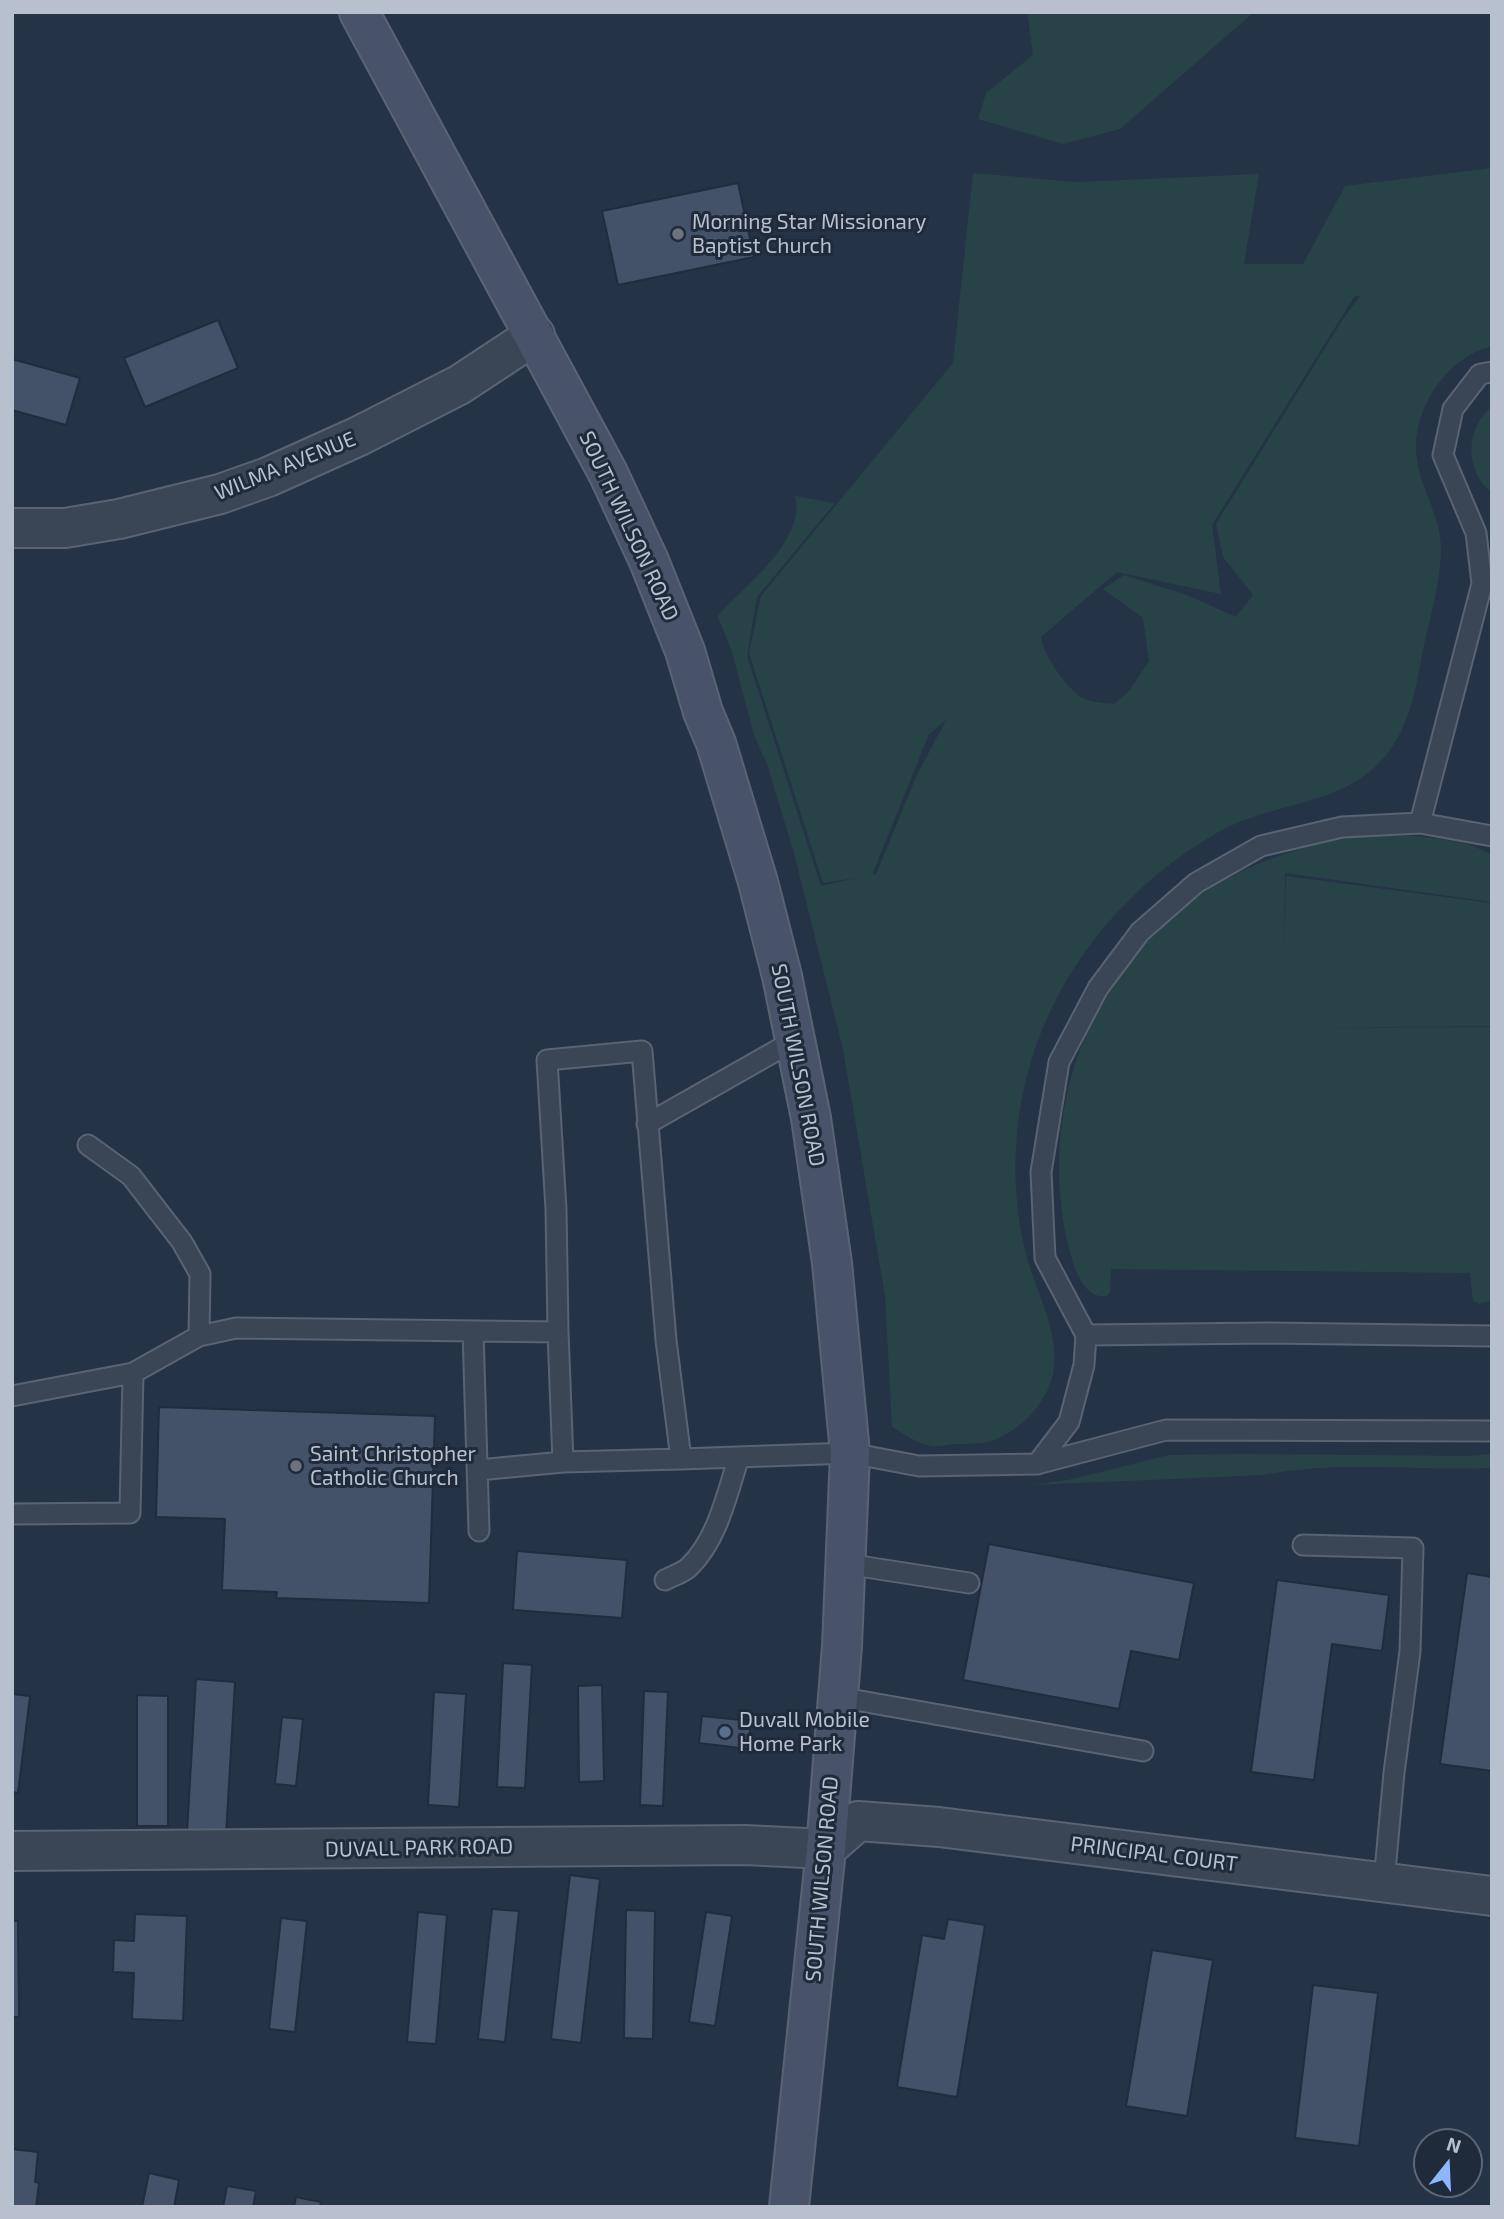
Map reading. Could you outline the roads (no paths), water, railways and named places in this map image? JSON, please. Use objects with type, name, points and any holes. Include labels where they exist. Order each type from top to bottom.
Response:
[{"type":"main road","name":"SOUTH WILSON ROAD","points":[[359,12],[608,473],[649,561],[685,651],[758,882],[811,1118],[832,1263],[850,1453],[838,1697],[826,1849],[789,2207]]},
{"type":"street","name":"WILMA AVENUE","points":[[12,528],[65,528],[119,519],[220,494],[268,477],[359,436],[459,385],[535,335]]},
{"type":"street","name":"PRINCIPAL COURT","points":[[826,1849],[858,1821],[939,1827],[1492,1896]]},
{"type":"street","name":"DUVALL PARK ROAD","points":[[12,1851],[745,1844],[826,1849]]},
{"type":"lane","points":[[1420,823],[1482,584],[1476,533],[1443,455],[1453,409],[1480,374],[1492,372]]},
{"type":"lane","points":[[1037,1464],[1069,1422],[1084,1365],[1086,1335],[1045,1258],[1041,1172],[1059,1062],[1098,988],[1140,932],[1196,883],[1261,846],[1342,827],[1420,823],[1492,836]]},
{"type":"lane","points":[[647,1124],[795,1040]]},
{"type":"lane","points":[[563,1462],[556,1209],[547,1060],[642,1051],[666,1340],[681,1459]]},
{"type":"lane","points":[[88,1145],[131,1176],[182,1242],[200,1274],[199,1336]]},
{"type":"lane","points":[[12,1396],[133,1373],[199,1336],[236,1328],[558,1332]]},
{"type":"lane","points":[[473,1331],[479,1531]]},
{"type":"lane","points":[[1086,1335],[1268,1333],[1492,1336]]},
{"type":"lane","points":[[12,1514],[130,1513],[133,1373]]},
{"type":"lane","points":[[478,1470],[563,1462],[850,1453],[919,1466],[1037,1464],[1166,1430],[1492,1432]]},
{"type":"lane","points":[[665,1580],[688,1569],[702,1551],[719,1520],[739,1457]]},
{"type":"lane","points":[[1303,1545],[1413,1548],[1410,1651],[1394,1773],[1384,1882]]},
{"type":"lane","points":[[846,1564],[969,1583]]},
{"type":"lane","points":[[838,1697],[1143,1751]]},
{"type":"place","name":"Morning Star Missionary Baptist Church","points":[[678,234]]},
{"type":"place","name":"Saint Christopher Catholic Church","points":[[296,1466]]},
{"type":"place","name":"Duvall Mobile Home Park","points":[[725,1732]]}]
